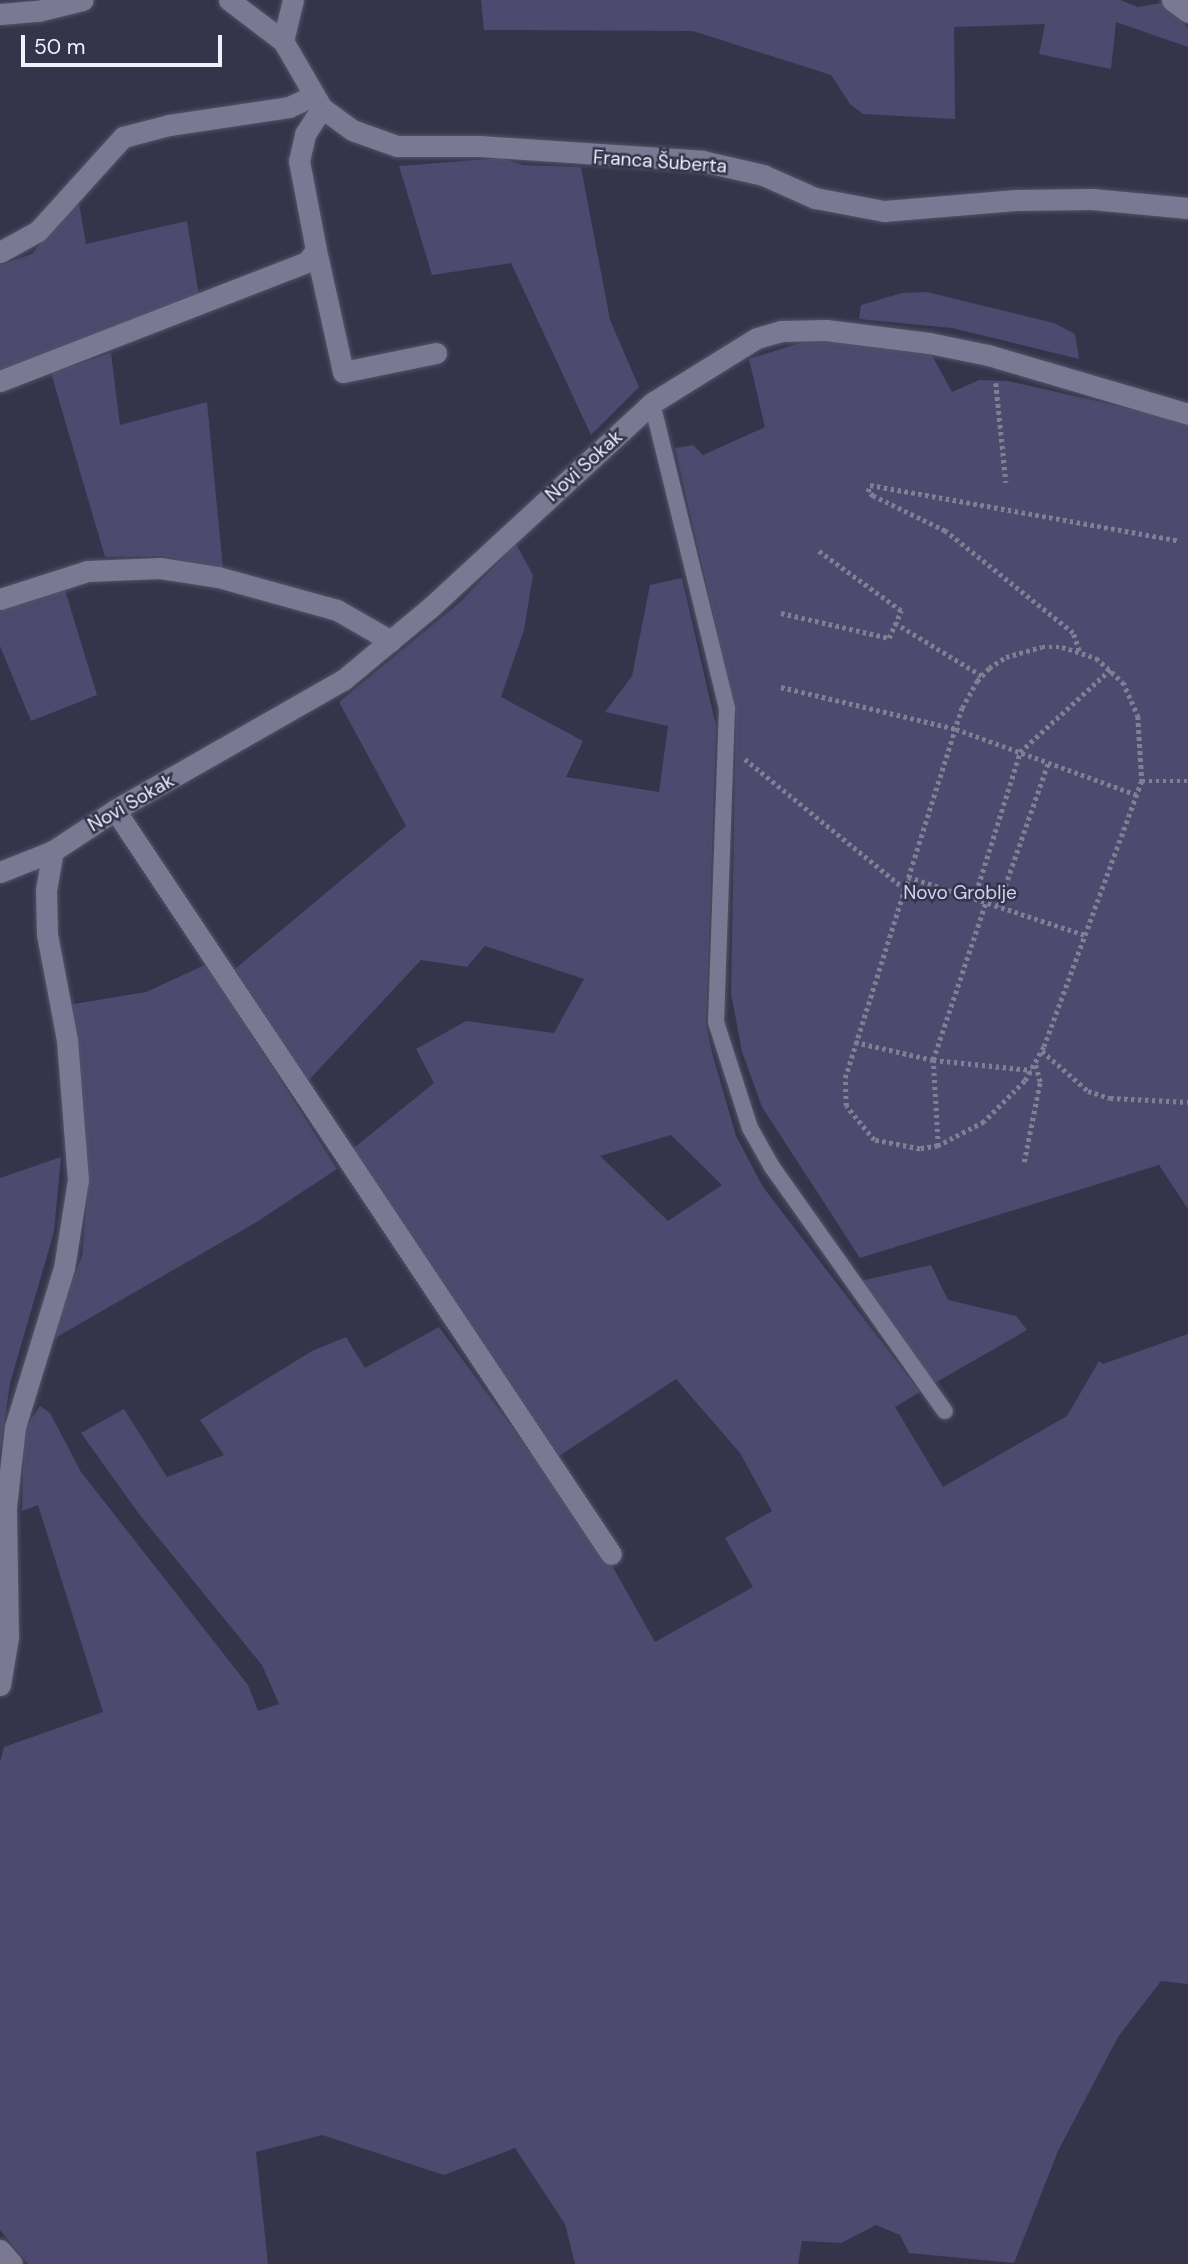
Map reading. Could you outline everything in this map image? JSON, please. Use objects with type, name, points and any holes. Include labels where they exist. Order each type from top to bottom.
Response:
[{"type":"street","points":[[0,14],[38,11],[83,0]]},
{"type":"street","name":"Franca Šuberta","points":[[229,0],[283,41],[317,102],[352,130],[397,146],[479,146],[702,161],[762,175],[815,198],[853,208],[884,211],[1016,200],[1092,199],[1188,208]]},
{"type":"street","points":[[283,41],[293,0]]},
{"type":"street","points":[[1172,0],[1188,12]]},
{"type":"street","points":[[317,102],[305,134],[299,161],[343,372],[436,353]]},
{"type":"street","points":[[0,252],[38,230],[123,137],[149,129],[317,102]]},
{"type":"street","points":[[0,381],[292,270],[307,262],[316,250]]},
{"type":"street","name":"Novi Sokak","points":[[0,872],[53,851],[114,810],[296,709],[391,641],[652,403],[731,350],[781,331],[826,330],[988,355],[1188,414]]},
{"type":"street","points":[[0,599],[87,571],[160,568],[218,577],[337,610],[391,641]]},
{"type":"street","points":[[114,810],[611,1554]]},
{"type":"street","points":[[0,1685],[8,1637],[6,1507],[15,1427],[64,1268],[78,1180],[67,1040],[47,934],[46,890],[53,851]]},
{"type":"street","points":[[0,2250],[12,2264]]},
{"type":"lane","points":[[652,403],[727,708],[716,1023],[750,1128],[772,1167],[945,1410]]},
{"type":"path","points":[[988,355],[1002,410],[1006,482]]},
{"type":"path","points":[[1079,651],[1073,633],[945,531],[873,496],[868,492],[870,485],[1177,540]]},
{"type":"path","points":[[781,613],[889,638],[901,611],[817,550]]},
{"type":"path","points":[[895,624],[982,676]]},
{"type":"path","points":[[1042,647],[1079,651],[1112,668],[1138,716],[1142,781],[1042,1051],[1031,1070],[984,1122],[938,1146],[892,1145],[862,1130],[846,1106],[845,1094],[855,1042],[956,729],[982,676],[1024,650],[1042,647]]},
{"type":"path","points":[[974,899],[1020,752],[1112,668]]},
{"type":"path","points":[[781,687],[956,729],[1137,795]]},
{"type":"path","points":[[744,758],[904,888]]},
{"type":"path","points":[[998,906],[1048,762]]},
{"type":"path","points":[[1142,781],[1188,781]]},
{"type":"path","points":[[908,877],[1085,935]]},
{"type":"path","points":[[938,1146],[933,1060],[986,902]]},
{"type":"path","points":[[855,1042],[933,1060],[1031,1070]]},
{"type":"path","points":[[1042,1051],[1088,1091],[1110,1098],[1188,1102]]},
{"type":"path","points":[[1024,1162],[1040,1082],[1035,1063]]},
{"type":"green space","points":[[481,0],[1120,0],[1138,7],[1162,3],[1188,28],[1188,47],[1116,22],[1111,69],[1039,54],[1045,24],[954,27],[955,119],[863,114],[850,104],[831,75],[693,31],[484,30]]},
{"type":"green space","points":[[501,158],[522,165],[581,167],[610,320],[639,387],[591,435],[511,263],[432,275],[399,166]]},
{"type":"green space","points":[[78,198],[86,244],[187,221],[199,296],[0,371],[0,265],[32,254]]},
{"type":"green space","points":[[927,292],[1054,323],[1075,334],[1079,359],[952,328],[859,319],[861,305],[902,293]]},
{"type":"green space","name":"Novo Groblje","points":[[840,340],[929,350],[952,392],[979,380],[1008,381],[1188,422],[1188,1209],[1159,1165],[860,1258],[762,1107],[742,1052],[731,993],[736,713],[675,448],[693,445],[703,455],[765,427],[749,359],[800,343]]},
{"type":"green space","points":[[111,353],[120,425],[207,402],[223,569],[162,556],[105,557],[51,373]]},
{"type":"green space","points":[[516,544],[533,575],[524,630],[501,697],[583,741],[566,777],[659,792],[668,726],[605,712],[632,676],[650,585],[682,578],[716,726],[706,1025],[713,1056],[736,1136],[763,1187],[920,1392],[895,1407],[943,1487],[1067,1416],[1099,1361],[1103,1364],[1188,1334],[1188,1984],[1161,1981],[1118,2037],[1058,2151],[1014,2263],[909,2253],[900,2235],[876,2225],[841,2243],[802,2241],[798,2264],[575,2264],[565,2224],[515,2148],[444,2175],[322,2135],[256,2152],[268,2264],[28,2264],[0,2230],[0,1762],[4,1747],[103,1712],[38,1505],[22,1511],[24,1430],[40,1406],[50,1413],[81,1472],[248,1685],[258,1711],[279,1704],[262,1665],[139,1514],[81,1433],[124,1409],[167,1477],[224,1455],[200,1420],[312,1351],[346,1337],[365,1368],[439,1327],[610,1562],[655,1642],[753,1587],[725,1538],[772,1511],[740,1453],[676,1379],[559,1456],[350,1151],[434,1083],[416,1049],[466,1021],[554,1033],[584,979],[485,946],[467,967],[421,960],[307,1082],[235,969],[406,826],[339,702],[459,603]],"holes":[[[671,1135],[722,1185],[668,1221],[600,1156]]]},
{"type":"green space","points":[[64,587],[97,695],[31,721],[0,646],[0,611]]},
{"type":"green space","points":[[207,964],[337,1169],[255,1223],[48,1342],[82,1256],[88,1186],[68,1005],[146,992]]},
{"type":"green space","points":[[61,1157],[54,1232],[10,1383],[0,1453],[0,1178]]},
{"type":"green space","points":[[931,1265],[948,1300],[1016,1316],[1027,1330],[933,1384],[860,1281]]}]
